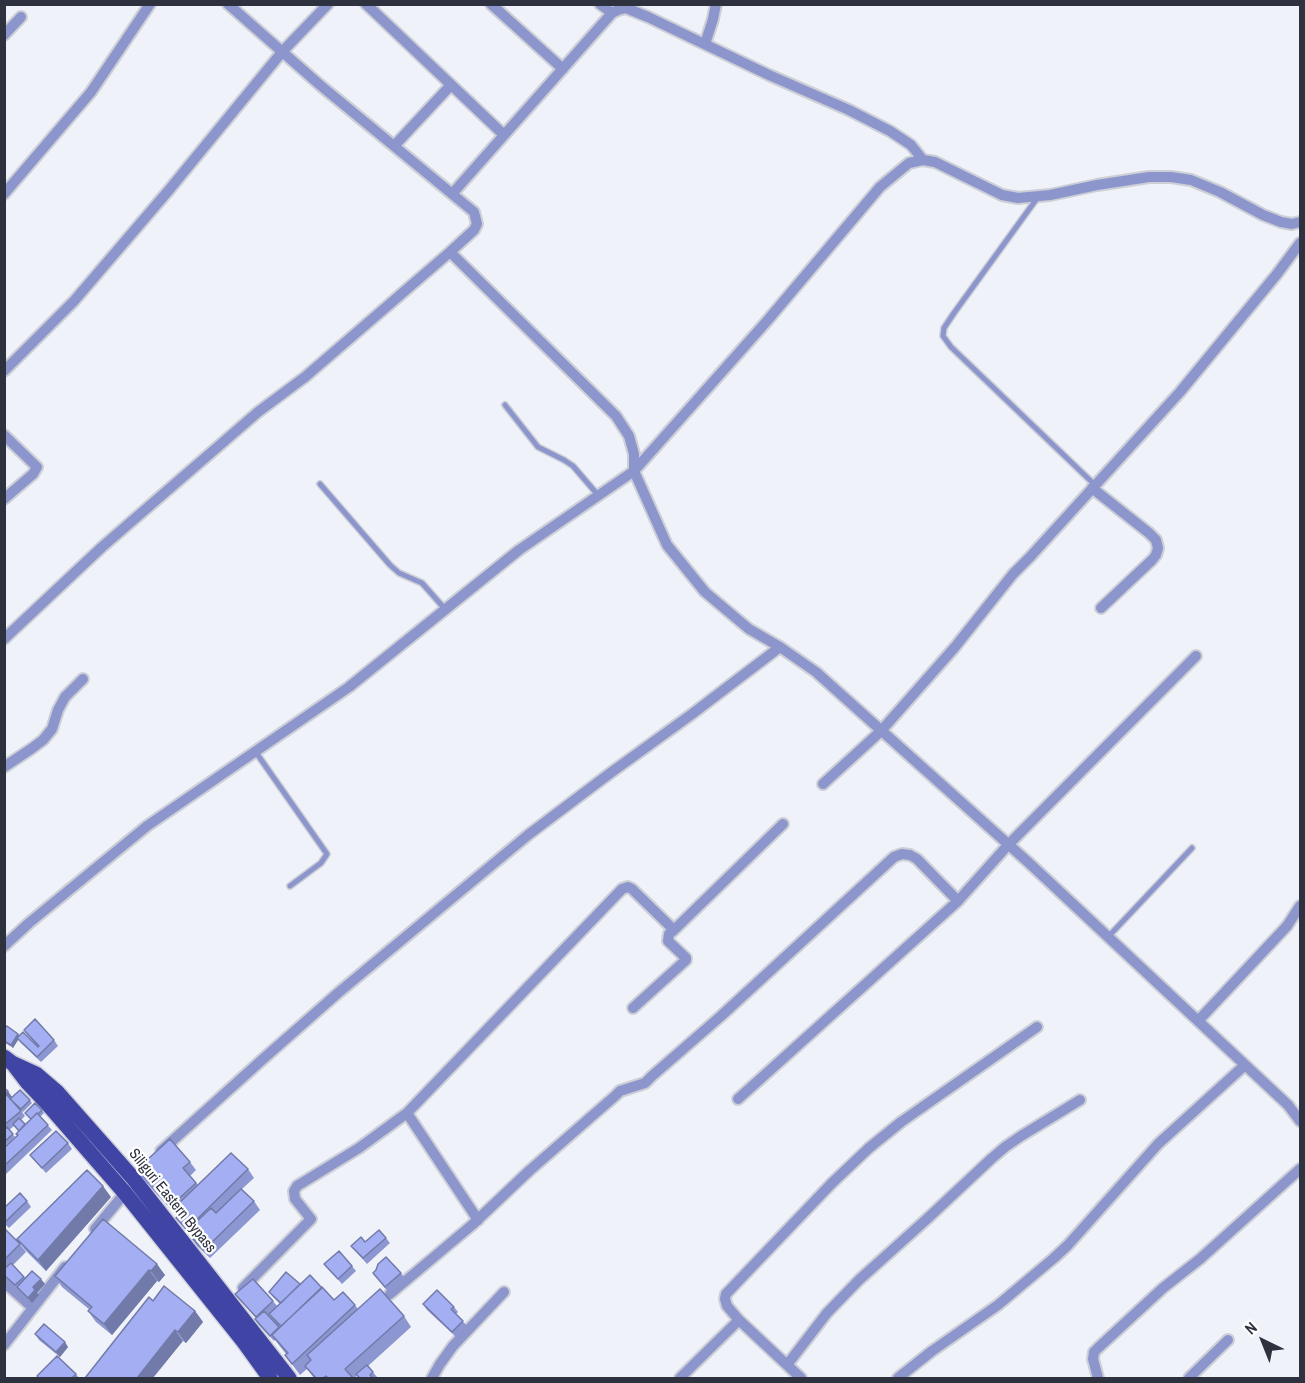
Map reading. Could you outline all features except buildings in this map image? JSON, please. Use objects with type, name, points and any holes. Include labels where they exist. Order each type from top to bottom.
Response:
[{"type":"main road","name":"Siliguri Eastern Bypass","points":[[8,1060],[36,1074],[57,1092],[137,1173],[230,1302],[289,1378]]},
{"type":"main road","name":"Siliguri Eastern Bypass","points":[[8,1060],[125,1193],[270,1378]]},
{"type":"street","points":[[4,194],[91,92],[150,4]]},
{"type":"street","points":[[4,639],[110,540],[258,412],[304,377],[450,252],[474,230],[477,224],[474,212],[228,4]]},
{"type":"street","points":[[4,370],[74,301],[169,190],[282,51],[328,4]]},
{"type":"street","points":[[366,4],[504,135]]},
{"type":"street","points":[[491,4],[563,69]]},
{"type":"street","points":[[600,4],[612,14]]},
{"type":"street","points":[[705,45],[716,4]]},
{"type":"street","points":[[452,194],[612,14],[626,8],[849,110],[899,137],[911,146],[923,160]]},
{"type":"street","points":[[4,35],[21,17]]},
{"type":"street","points":[[394,146],[451,85]]},
{"type":"street","points":[[4,946],[147,826],[349,687],[519,549],[634,471],[767,321],[880,187],[909,164],[923,160],[934,162],[1002,195],[1018,198],[1149,177],[1171,177],[1191,180],[1281,222],[1292,224],[1300,222]]},
{"type":"street","points":[[823,784],[881,731],[955,647],[1012,574],[1180,392],[1300,243]]},
{"type":"street","points":[[450,252],[616,416],[629,436],[634,454],[634,471],[667,545],[705,592],[749,629],[816,672],[1108,937],[1288,1105],[1300,1121]]},
{"type":"street","points":[[4,435],[37,466],[33,474],[4,499]]},
{"type":"street","points":[[1093,486],[1149,533],[1156,540],[1158,548],[1152,560],[1101,608]]},
{"type":"street","points":[[150,1161],[338,993],[528,835],[780,647]]},
{"type":"street","points":[[738,1099],[958,901],[1008,845],[1196,656]]},
{"type":"street","points":[[4,767],[43,740],[52,729],[65,697],[83,679]]},
{"type":"street","points":[[633,1008],[686,960],[668,941],[669,934],[783,824]]},
{"type":"street","points":[[390,1294],[478,1220],[528,1171],[620,1091],[645,1083],[894,857],[910,855],[917,859],[958,901]]},
{"type":"street","points":[[230,1302],[311,1219],[295,1199],[294,1191],[297,1186],[359,1148],[407,1113],[625,888],[632,889],[674,930]]},
{"type":"street","points":[[1198,1021],[1287,926],[1300,906]]},
{"type":"street","points":[[801,1378],[739,1320],[727,1306],[726,1294],[832,1183],[869,1148],[902,1122],[1037,1027]]},
{"type":"street","points":[[898,1378],[998,1305],[1054,1258],[1158,1144],[1245,1065]]},
{"type":"street","points":[[786,1365],[827,1314],[859,1280],[991,1159],[1021,1136],[1080,1100]]},
{"type":"street","points":[[407,1113],[478,1220]]},
{"type":"street","points":[[1098,1378],[1093,1359],[1094,1352],[1163,1288],[1200,1259],[1300,1169]]},
{"type":"street","points":[[92,1234],[125,1193]]},
{"type":"street","points":[[4,1345],[71,1258]]},
{"type":"street","points":[[4,1282],[33,1308]]},
{"type":"street","points":[[432,1378],[453,1346],[504,1292]]},
{"type":"street","points":[[680,1378],[739,1320]]},
{"type":"street","points":[[1189,1378],[1228,1340]]},
{"type":"lane","points":[[1038,196],[954,313],[944,328],[943,336],[951,347],[1093,486]]},
{"type":"lane","points":[[505,405],[538,447],[573,466],[598,495]]},
{"type":"lane","points":[[320,484],[390,566],[399,573],[422,583],[445,609]]},
{"type":"lane","points":[[255,751],[327,854],[321,862],[290,886]]},
{"type":"lane","points":[[1108,937],[1192,848]]}]
